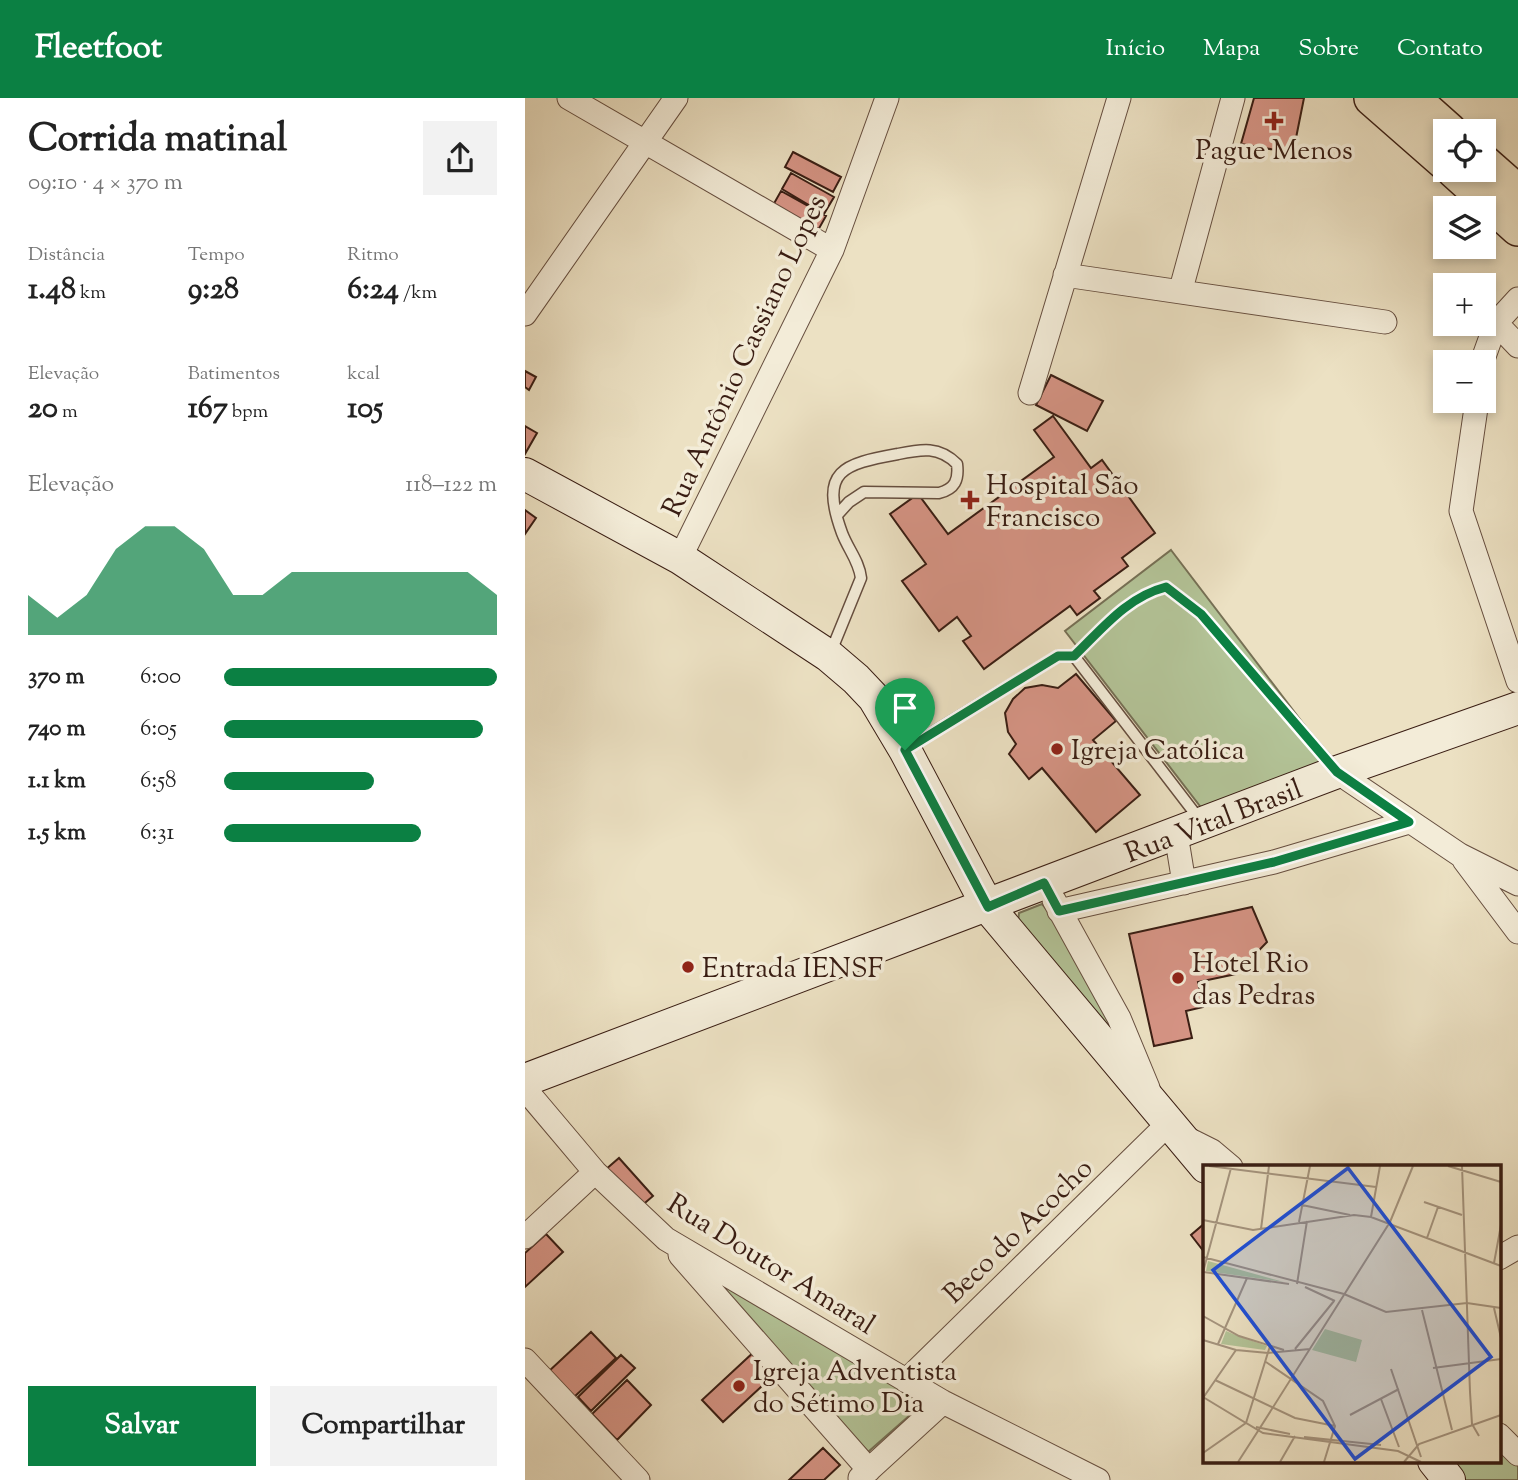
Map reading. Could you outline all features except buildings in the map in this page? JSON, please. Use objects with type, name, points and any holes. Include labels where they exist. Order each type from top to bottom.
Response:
[{"type":"main road","points":[[1372,98],[1433,151]]},
{"type":"main road","points":[[1417,99],[1437,119]]},
{"type":"main road","points":[[1496,174],[1518,193]]},
{"type":"main road","points":[[1467,182],[1518,228]]},
{"type":"main road","points":[[525,474],[680,558],[829,656],[856,678],[874,698],[905,750],[988,907],[1204,1165]]},
{"type":"main road","name":"Rua Vital Brasil","points":[[525,1080],[988,907],[1044,883],[1337,772],[1518,708]]},
{"type":"main road","points":[[1435,1462],[1449,1480]]},
{"type":"street","points":[[569,98],[832,250]]},
{"type":"street","points":[[525,314],[644,140],[676,98]]},
{"type":"street","name":"Rua Antônio Cassiano Lopes","points":[[680,558],[832,250],[887,98]]},
{"type":"street","points":[[1030,393],[1119,98]]},
{"type":"street","points":[[1181,289],[1233,98]]},
{"type":"street","points":[[1065,275],[1181,289],[1385,322]]},
{"type":"street","points":[[1518,299],[1496,323],[1518,346]]},
{"type":"street","points":[[1475,413],[1461,511],[1518,681]]},
{"type":"street","points":[[1337,772],[1460,855],[1518,884]]},
{"type":"street","points":[[1059,911],[1274,862],[1409,822]]},
{"type":"street","points":[[1184,883],[1189,829]]},
{"type":"street","points":[[1460,855],[1517,928]]},
{"type":"street","points":[[1044,883],[1119,1018],[1169,1120],[1228,1165]]},
{"type":"street","name":"Rua Doutor Amaral","points":[[525,1089],[595,1172],[666,1239],[943,1402],[1098,1480]]},
{"type":"street","name":"Beco do Acocho","points":[[906,1381],[1169,1120]]},
{"type":"street","points":[[525,1237],[595,1172]]},
{"type":"street","points":[[666,1239],[864,1475],[943,1402]]},
{"type":"street","points":[[1501,1257],[1518,1247]]},
{"type":"street","points":[[525,1360],[638,1480]]},
{"type":"street","points":[[1501,1437],[1518,1454]]},
{"type":"lane","points":[[829,656],[861,578],[860,568],[842,532],[832,491],[842,472],[854,462],[927,448],[947,454],[957,464],[959,477],[950,490],[939,493],[864,492],[838,514]]},
{"type":"lane","points":[[905,750],[1058,656],[1074,656],[1132,601],[1166,587],[1201,614],[1337,772]]},
{"type":"lane","points":[[1074,656],[1189,829]]},
{"type":"green space","points":[[1171,550],[1331,760],[1203,810],[1065,631]]},
{"type":"green space","points":[[1042,904],[1066,932],[1132,1058],[1018,923],[1019,913]]},
{"type":"green space","points":[[711,1276],[926,1401],[868,1452]]},
{"type":"green space","points":[[1501,1448],[1518,1465],[1518,1480],[1461,1480],[1447,1462],[1501,1462]]},
{"type":"place","name":"Pague Menos","points":[[1274,121]]},
{"type":"place","name":"Hospital São Francisco","points":[[970,500]]},
{"type":"place","name":"Igreja Católica","points":[[1057,749]]},
{"type":"place","name":"Entrada IENSF","points":[[688,967]]},
{"type":"place","name":"Hotel Rio das Pedras","points":[[1178,978]]},
{"type":"place","name":"Igreja Adventista do Sétimo Dia","points":[[739,1386]]},
{"type":"route","points":[[1166,587],[1201,614],[1337,772],[1409,822],[1274,862],[1059,911],[1044,883],[988,907],[905,750],[1058,656],[1074,656],[1124,608],[1141,596],[1166,587]]}]
